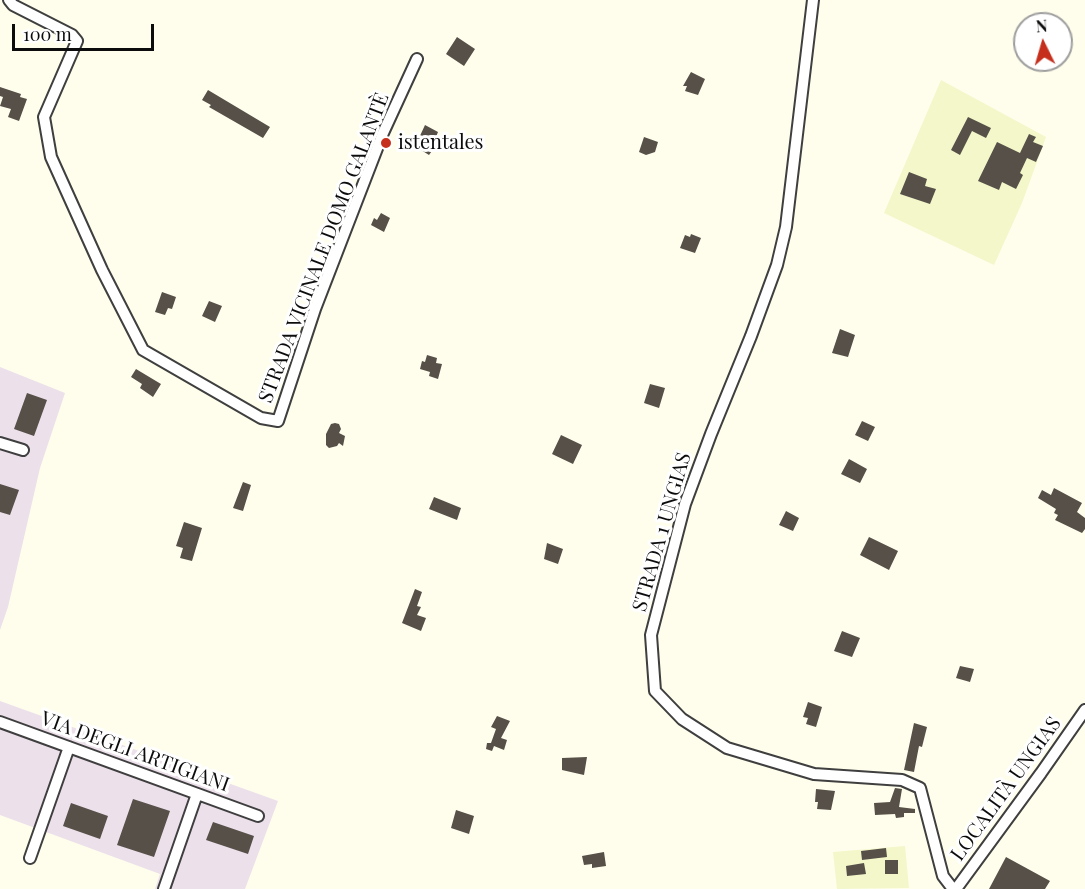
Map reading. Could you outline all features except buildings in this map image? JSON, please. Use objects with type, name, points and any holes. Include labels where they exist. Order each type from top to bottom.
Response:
[{"type":"street","name":"STRADA VICINALE DOMO GALANTÈ","points":[[9,0],[13,5],[72,35],[77,41],[44,117],[51,157],[102,270],[143,350],[261,418],[278,421],[315,309],[383,134],[417,59]]},
{"type":"street","name":"STRADA 1 UNGIAS","points":[[813,0],[786,226],[777,265],[685,504],[651,635],[655,691],[682,719],[727,748],[814,774],[902,780],[920,788],[943,876],[954,889]]},
{"type":"street","points":[[0,443],[23,450]]},
{"type":"street","name":"LOCALITÀ UNGIAS","points":[[954,889],[1041,774],[1085,711]]},
{"type":"street","name":"VIA DEGLI ARTIGIANI","points":[[0,723],[258,816]]},
{"type":"street","points":[[30,858],[69,747]]},
{"type":"street","points":[[164,889],[197,794]]},
{"type":"shaded area","points":[[0,367],[65,393],[40,468],[8,607],[0,630]]},
{"type":"shaded area","points":[[0,701],[278,801],[245,889],[155,889],[160,874],[0,815]]},
{"type":"green space","points":[[941,80],[1046,137],[1022,203],[994,265],[884,213]]},
{"type":"green space","points":[[905,846],[909,888],[837,889],[833,852]]},
{"type":"place","name":"istentales","points":[[386,143]]}]
